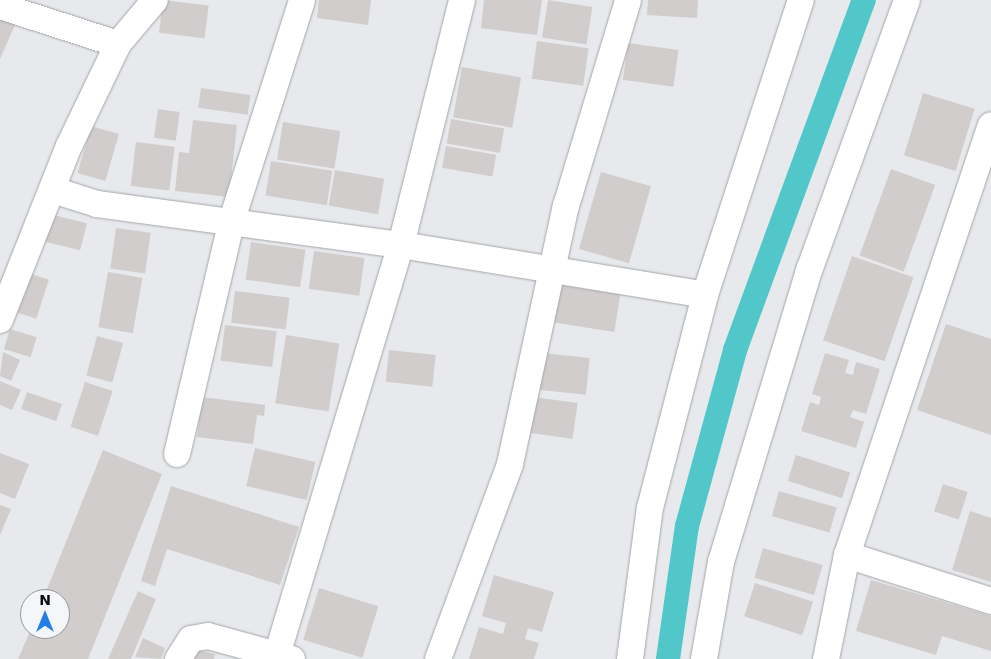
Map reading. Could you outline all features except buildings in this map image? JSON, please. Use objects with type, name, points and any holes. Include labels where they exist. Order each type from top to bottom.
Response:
[{"type":"street","points":[[0,320],[53,190],[118,44],[155,0]]},
{"type":"street","points":[[178,659],[191,639],[208,636],[272,656],[400,245],[462,0]]},
{"type":"street","points":[[438,659],[510,464],[552,269],[628,0]]},
{"type":"street","points":[[630,659],[650,508],[705,295],[802,0]]},
{"type":"street","points":[[704,659],[721,562],[805,287],[907,0]]},
{"type":"street","points":[[177,454],[231,224],[299,1]]},
{"type":"street","points":[[0,6],[118,44]]},
{"type":"street","points":[[826,659],[847,555],[991,125]]},
{"type":"street","points":[[53,190],[97,204],[231,224],[400,245],[705,295]]},
{"type":"street","points":[[847,555],[991,601]]},
{"type":"waterway","points":[[668,659],[687,526],[735,350],[864,0]]}]
